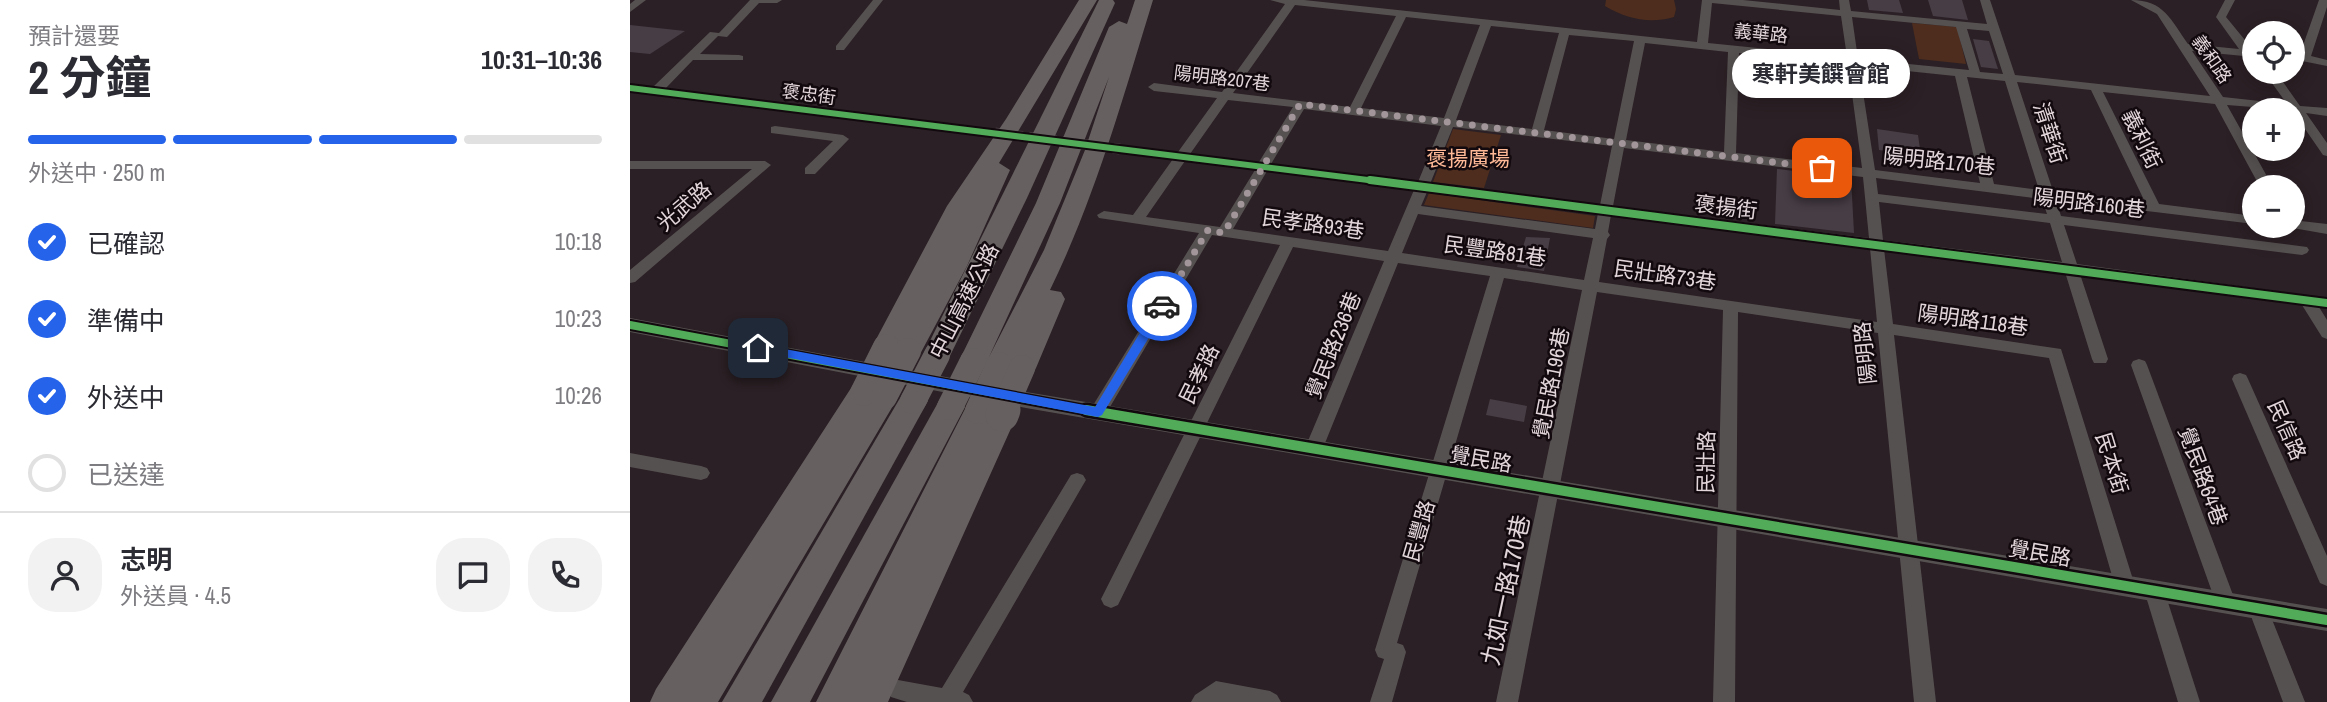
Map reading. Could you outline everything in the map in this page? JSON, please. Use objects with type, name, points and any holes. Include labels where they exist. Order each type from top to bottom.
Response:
[{"type":"highway","points":[[697,702],[887,397],[897,349],[978,217],[1017,118],[1088,0]]},
{"type":"highway","name":"中山高速公路","points":[[741,702],[887,397],[937,355],[1016,198],[1107,0]]},
{"type":"highway","points":[[835,702],[998,365],[1073,250],[1108,150],[1139,1]]},
{"type":"highway","name":"中山高速公路","points":[[790,702],[977,411],[998,365],[1048,203],[1139,1]]},
{"type":"highway","points":[[669,702],[887,397]]},
{"type":"highway","points":[[884,696],[977,411]]},
{"type":"street","points":[[630,9],[641,0]]},
{"type":"street","points":[[657,90],[690,57],[756,0],[778,0]]},
{"type":"street","points":[[840,48],[878,0]]},
{"type":"street","name":"義華路","points":[[1275,0],[2242,102]]},
{"type":"street","points":[[1703,44],[1709,0],[1845,6],[1994,28]]},
{"type":"street","name":"清華街","points":[[1985,0],[2101,359]]},
{"type":"street","name":"義和路","points":[[2136,0],[2161,12],[2218,99],[2259,175]]},
{"type":"street","points":[[2230,0],[2221,17],[2242,42]]},
{"type":"street","points":[[2324,0],[2322,25],[2305,57],[2327,63]]},
{"type":"street","points":[[1136,220],[1292,2]]},
{"type":"street","name":"陽明路","points":[[1845,6],[1869,174],[1925,702]]},
{"type":"street","points":[[1354,111],[1403,13]]},
{"type":"street","name":"覺民路236巷","points":[[1314,448],[1449,122],[1487,22]]},
{"type":"street","points":[[1961,25],[1975,73]]},
{"type":"street","points":[[1537,132],[1565,30]]},
{"type":"street","name":"覺民路196巷","points":[[1552,489],[1640,38]]},
{"type":"street","points":[[2182,47],[2242,52]]},
{"type":"street","points":[[1730,156],[1734,48]]},
{"type":"street","points":[[690,57],[739,58]]},
{"type":"street","points":[[1960,72],[1988,187]]},
{"type":"street","points":[[2279,84],[2290,98]]},
{"type":"street","name":"義利街","points":[[2095,87],[2155,209]]},
{"type":"street","name":"褒忠街","points":[[630,88],[988,132]]},
{"type":"street","name":"陽明路207巷","points":[[1154,88],[1869,174]]},
{"type":"street","points":[[1224,233],[1300,104]]},
{"type":"street","name":"義華路","points":[[2305,110],[2327,112]]},
{"type":"street","points":[[2305,119],[2327,152]]},
{"type":"street","points":[[775,130],[843,139],[810,171]]},
{"type":"street","name":"褒揚街","points":[[1108,150],[1182,156],[1422,186],[2327,303]]},
{"type":"street","name":"光武路","points":[[630,165],[765,165],[630,278]]},
{"type":"street","name":"陽明路170巷","points":[[1869,174],[2242,219]]},
{"type":"street","name":"陽明路160巷","points":[[1871,197],[2302,250]]},
{"type":"street","points":[[1412,209],[1602,235]]},
{"type":"street","name":"民孝路93巷","points":[[1104,215],[1391,257]]},
{"type":"street","points":[[2305,226],[2327,229]]},
{"type":"street","points":[[1098,412],[1208,230]]},
{"type":"street","name":"民孝路","points":[[1111,599],[1289,242]]},
{"type":"street","name":"民豐路81巷","points":[[1391,257],[1592,286]]},
{"type":"street","name":"民豐路","points":[[1381,702],[1396,652],[1385,650],[1498,272]]},
{"type":"street","name":"民壯路73巷","points":[[1592,286],[1885,328]]},
{"type":"street","points":[[2307,300],[2327,333]]},
{"type":"street","name":"民壯路","points":[[1724,702],[1731,306]]},
{"type":"street","name":"覺民路","points":[[630,325],[1098,412],[2327,620]]},
{"type":"street","name":"陽明路118巷","points":[[1885,328],[2056,353]]},
{"type":"street","name":"民本街","points":[[2056,353],[2125,586]]},
{"type":"street","name":"覺民路64巷","points":[[2138,365],[2226,603]]},
{"type":"street","name":"民信路","points":[[2239,379],[2327,577]]},
{"type":"street","points":[[630,460],[701,473]]},
{"type":"street","points":[[884,696],[954,701],[1077,480]]},
{"type":"street","name":"九如一路170巷","points":[[1507,702],[1552,489]]},
{"type":"street","points":[[2154,590],[2189,702]]},
{"type":"street","points":[[2258,608],[2294,702]]},
{"type":"street","points":[[1209,696],[1270,702]]},
{"type":"green space","points":[[1606,0],[1674,0],[1676,9],[1674,17],[1638,19],[1605,6]]},
{"type":"green space","points":[[1912,23],[1957,27],[1966,64],[1919,59]]},
{"type":"green space","name":"褒揚廣場","points":[[1453,129],[1501,135],[1484,188],[1433,182]]},
{"type":"green space","points":[[1429,193],[1595,216],[1593,228],[1424,205]]},
{"type":"building","points":[[1867,0],[1899,0],[1903,13],[1869,10]]},
{"type":"building","points":[[1928,0],[1962,0],[1968,20],[1933,16]]},
{"type":"building","points":[[630,25],[685,31],[650,54],[630,52]]},
{"type":"building","points":[[1973,39],[1989,41],[1998,69],[1981,67]]},
{"type":"building","points":[[1877,129],[1918,135],[1921,156],[1879,150]]},
{"type":"building","points":[[1777,169],[1851,178],[1854,233],[1775,224]]},
{"type":"building","points":[[1526,237],[1550,238],[1544,271],[1517,267]]},
{"type":"building","points":[[1490,399],[1527,406],[1524,422],[1486,415]]},
{"type":"tunnel","points":[[995,133],[1120,149]]},
{"type":"cycle path","points":[[630,88],[2071,268],[2327,303]]},
{"type":"cycle path","points":[[630,325],[1026,400],[2327,620]]},
{"type":"way so far","points":[[1162,306],[1208,230],[1224,233],[1300,104],[1822,168]]},
{"type":"place","name":"寒軒美饌會館","points":[[1822,168]]},
{"type":"route","points":[[758,348],[1098,412],[1162,306]]}]
